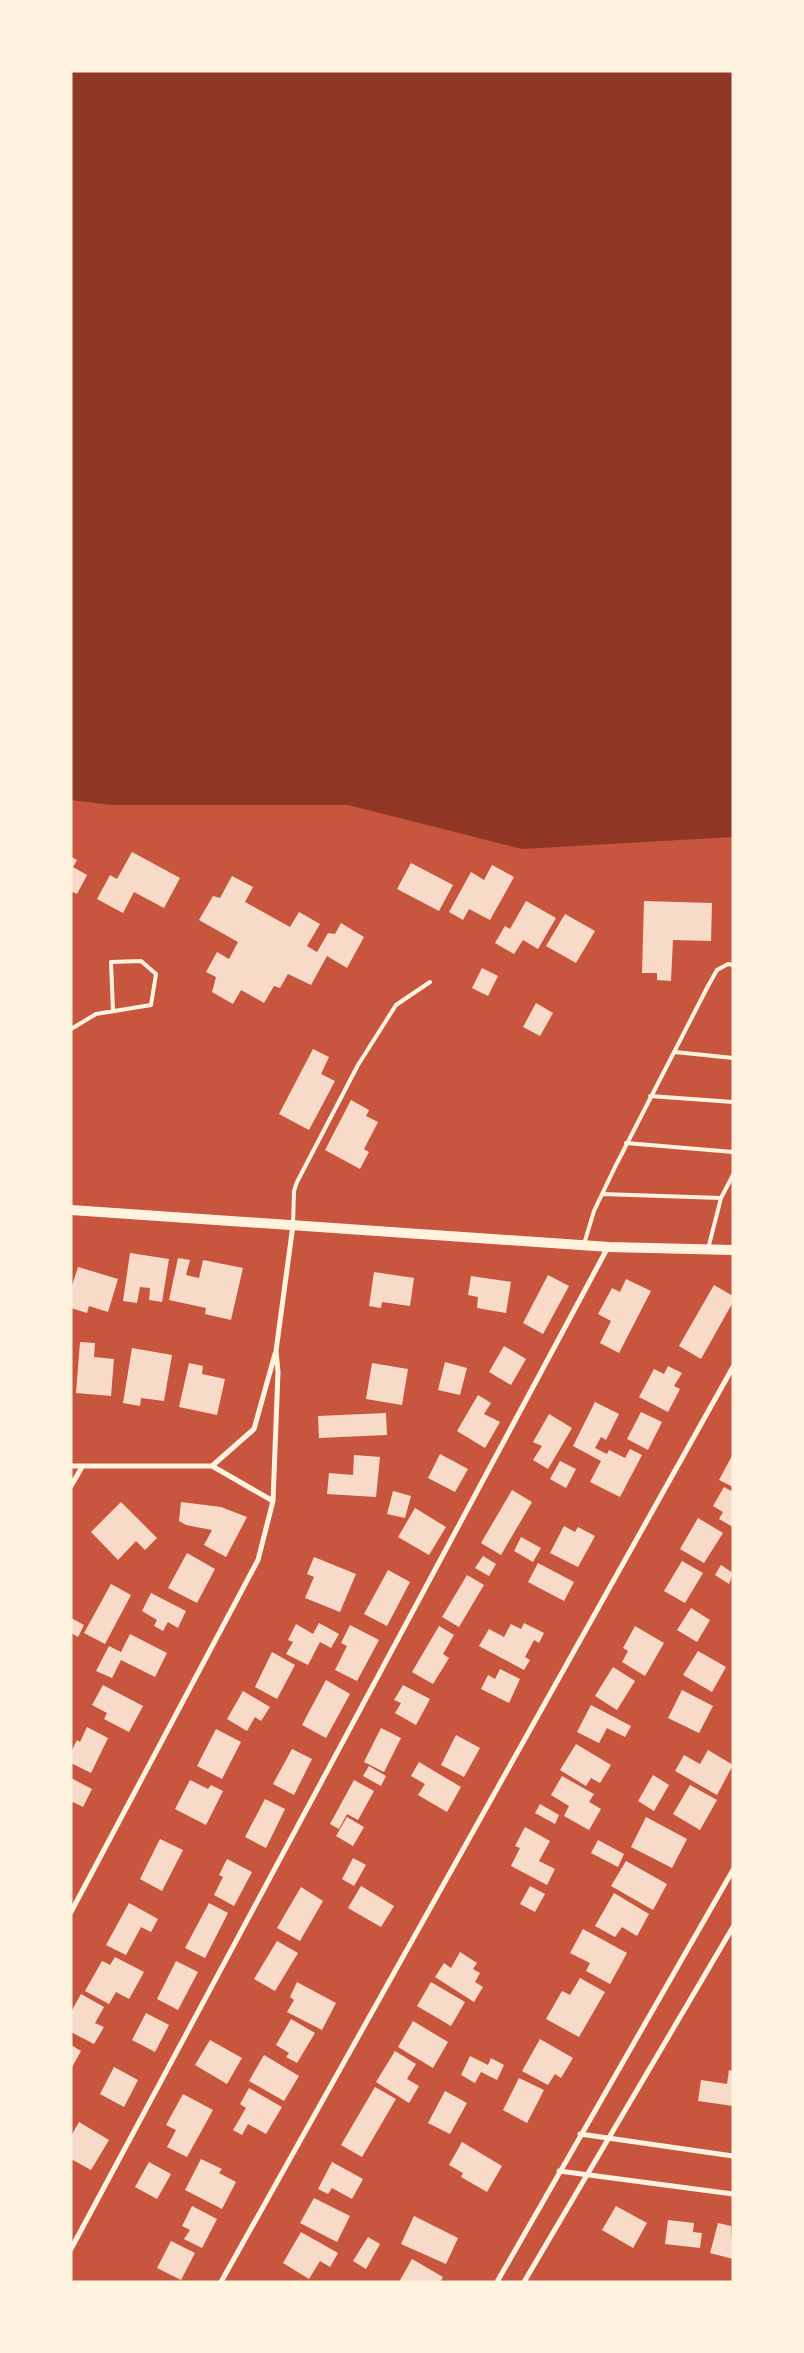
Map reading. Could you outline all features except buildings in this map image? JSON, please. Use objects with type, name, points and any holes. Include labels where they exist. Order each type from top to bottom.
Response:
[{"type":"main road","points":[[71,1210],[584,1245],[733,1250]]},
{"type":"street","points":[[212,1466],[254,1429],[276,1351],[294,1225]]},
{"type":"street","points":[[71,2249],[609,1246]]},
{"type":"street","points":[[71,1912],[258,1560],[273,1501],[278,1372],[276,1351]]},
{"type":"street","points":[[221,2282],[733,1367]]},
{"type":"street","points":[[71,1466],[212,1466],[273,1501]]},
{"type":"street","points":[[71,1486],[82,1467]]},
{"type":"street","points":[[497,2282],[580,2134],[730,1879],[733,1870]]},
{"type":"street","points":[[524,2282],[733,1927]]},
{"type":"street","points":[[580,2134],[733,2156]]},
{"type":"street","points":[[559,2171],[733,2194]]},
{"type":"lane","points":[[71,1029],[96,1014],[113,1012],[152,1005],[156,974],[141,961],[111,962],[113,1012]]},
{"type":"lane","points":[[584,1245],[594,1211],[626,1143],[717,970],[728,964],[733,965]]},
{"type":"lane","points":[[294,1225],[294,1192],[297,1182],[358,1065],[396,1005],[430,982]]},
{"type":"lane","points":[[675,1052],[733,1058]]},
{"type":"lane","points":[[650,1096],[733,1102]]},
{"type":"lane","points":[[626,1143],[733,1152]]},
{"type":"lane","points":[[708,1249],[721,1198],[733,1175]]},
{"type":"lane","points":[[602,1194],[721,1198]]},
{"type":"shaded area","points":[[71,71],[733,71],[733,837],[522,849],[348,805],[111,805],[71,800]]}]
